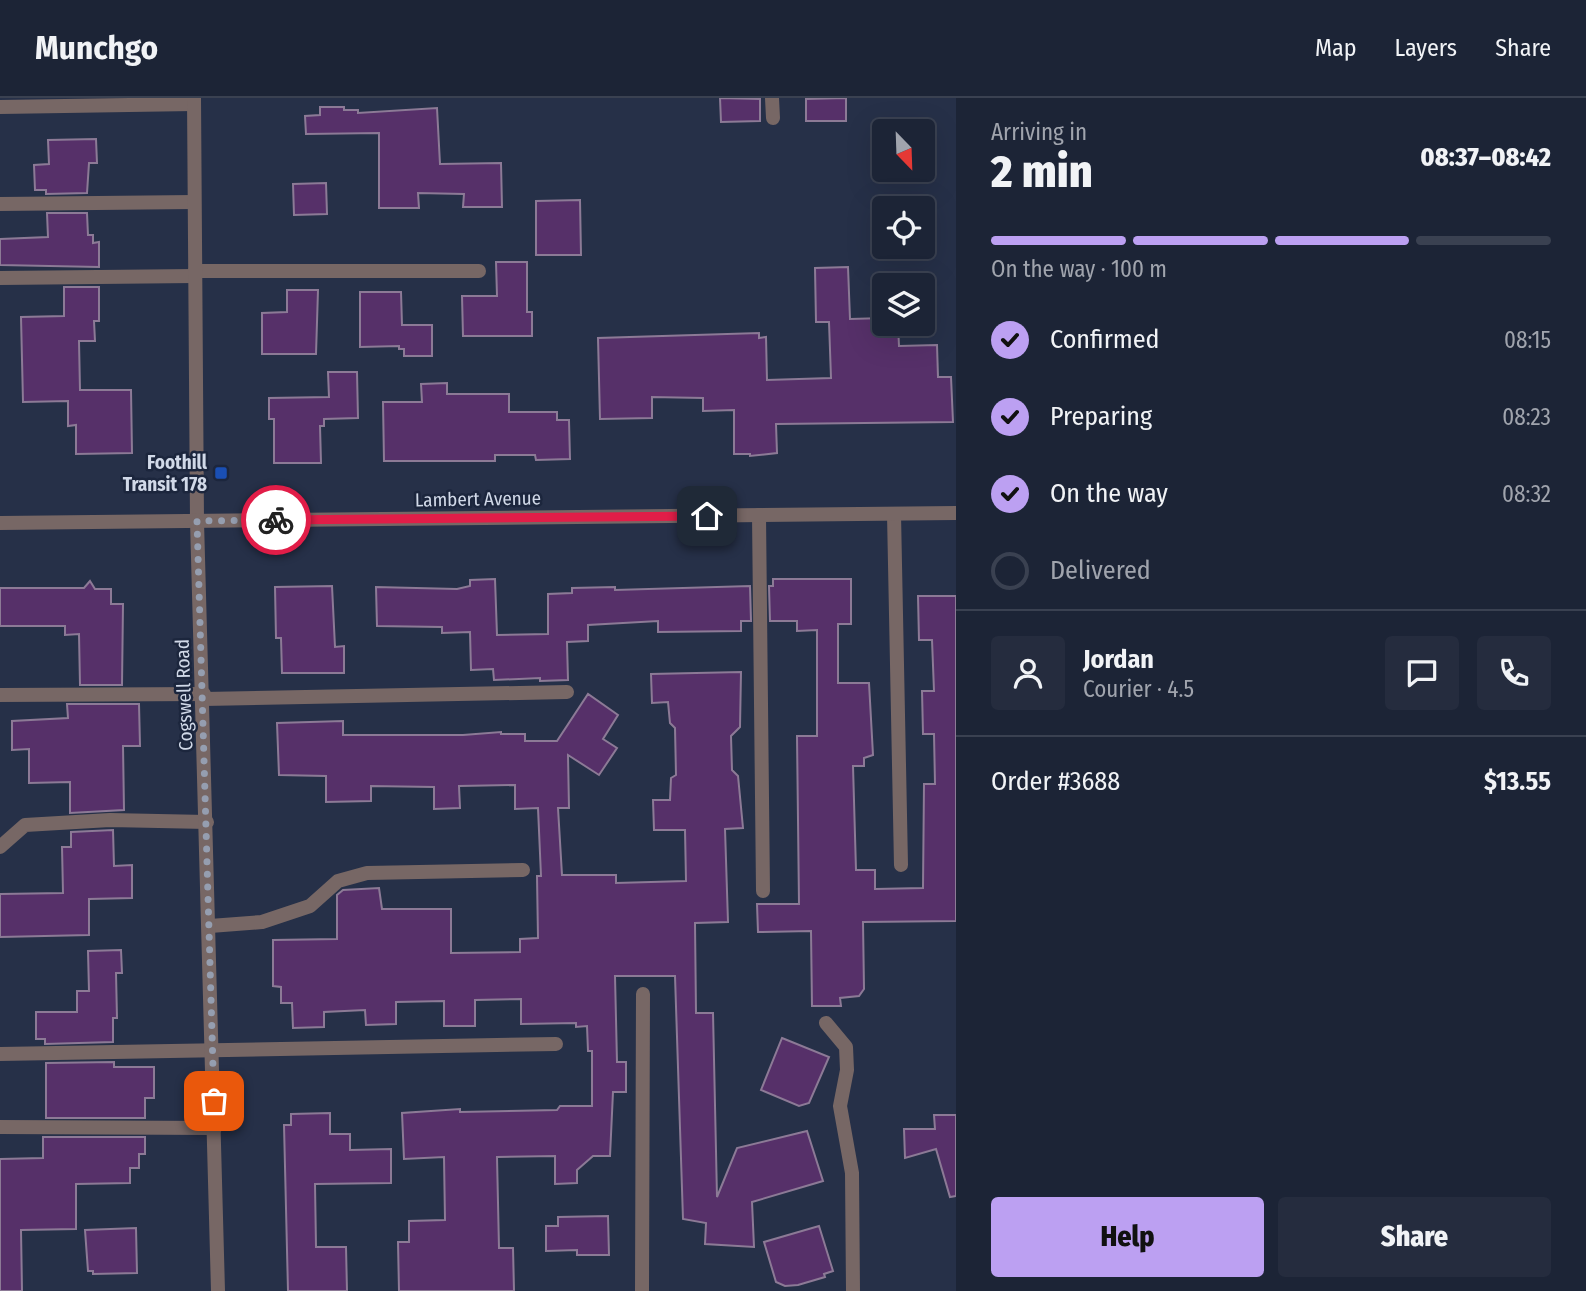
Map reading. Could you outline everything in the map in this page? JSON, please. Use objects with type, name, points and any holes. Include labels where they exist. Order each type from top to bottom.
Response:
[{"type":"street","points":[[772,98],[773,118]]},
{"type":"street","points":[[0,107],[194,101]]},
{"type":"street","name":"Cogswell Road","points":[[194,101],[197,521],[219,1291]]},
{"type":"street","points":[[0,204],[194,202]]},
{"type":"street","points":[[0,278],[195,273],[479,271]]},
{"type":"street","name":"Lambert Avenue","points":[[0,523],[956,513]]},
{"type":"street","points":[[894,514],[901,865]]},
{"type":"street","points":[[759,515],[763,891]]},
{"type":"street","points":[[0,695],[567,692]]},
{"type":"street","points":[[0,847],[25,825],[110,820],[207,822]]},
{"type":"street","points":[[210,926],[262,922],[310,906],[338,881],[367,873],[523,870]]},
{"type":"street","points":[[642,1291],[643,994]]},
{"type":"street","points":[[826,1023],[846,1047],[847,1070],[840,1106],[852,1172],[853,1291]]},
{"type":"street","points":[[0,1054],[556,1044]]},
{"type":"street","points":[[0,1127],[215,1128]]},
{"type":"building","points":[[720,98],[760,99],[760,121],[721,122]]},
{"type":"building","points":[[846,98],[846,121],[806,121],[806,99]]},
{"type":"building","points":[[320,107],[344,107],[344,110],[358,110],[358,113],[437,108],[440,164],[501,163],[502,207],[463,207],[464,194],[418,193],[419,208],[379,208],[379,133],[306,134],[305,116],[320,115]]},
{"type":"building","points":[[96,139],[97,163],[89,163],[87,193],[46,194],[46,190],[35,190],[34,165],[49,164],[48,140]]},
{"type":"building","points":[[326,183],[327,214],[294,215],[293,184]]},
{"type":"building","points":[[580,200],[581,255],[536,255],[536,201]]},
{"type":"building","points":[[47,213],[87,213],[88,235],[93,235],[93,243],[99,242],[99,267],[0,265],[0,239],[48,237]]},
{"type":"building","points":[[496,262],[527,262],[527,312],[532,312],[532,336],[463,336],[462,296],[497,296]]},
{"type":"building","points":[[848,267],[850,319],[872,318],[872,336],[899,336],[899,346],[937,345],[938,377],[951,377],[953,422],[776,424],[777,453],[750,456],[734,454],[734,410],[703,411],[703,398],[652,397],[652,418],[600,419],[598,338],[759,333],[759,338],[766,337],[767,380],[831,378],[829,322],[816,322],[815,268]]},
{"type":"building","points":[[64,287],[99,287],[99,321],[94,321],[95,341],[79,341],[80,390],[131,390],[132,453],[76,454],[76,425],[68,426],[68,401],[23,402],[21,317],[64,316]]},
{"type":"building","points":[[287,290],[318,290],[316,354],[262,354],[262,313],[287,312]]},
{"type":"building","points":[[360,292],[401,292],[402,325],[432,325],[432,356],[404,356],[404,349],[399,349],[399,346],[360,347]]},
{"type":"building","points":[[328,372],[357,372],[358,418],[324,419],[324,426],[320,426],[321,463],[274,463],[274,419],[269,419],[269,398],[329,397]]},
{"type":"building","points":[[447,383],[447,394],[509,394],[509,412],[557,412],[557,420],[569,420],[570,459],[536,460],[535,455],[495,455],[495,461],[384,461],[383,402],[422,402],[421,384]]},
{"type":"building","points":[[495,579],[497,635],[548,634],[548,594],[572,593],[572,588],[615,587],[615,590],[750,586],[751,621],[741,621],[741,631],[658,632],[658,621],[588,625],[588,641],[567,642],[568,680],[540,681],[540,678],[494,680],[493,669],[471,670],[470,632],[442,633],[442,627],[377,626],[376,587],[457,589],[470,586],[470,580]]},
{"type":"building","points":[[773,579],[851,579],[851,624],[838,624],[838,683],[869,683],[873,755],[864,758],[864,766],[853,766],[856,870],[875,870],[875,889],[923,888],[924,784],[935,784],[934,734],[923,734],[922,691],[934,691],[932,640],[919,640],[918,596],[956,596],[956,921],[863,922],[864,989],[859,996],[840,998],[841,1006],[812,1006],[811,931],[758,932],[757,904],[799,904],[797,736],[817,736],[817,630],[797,631],[797,621],[770,621],[769,586],[773,586]]},
{"type":"building","points":[[90,581],[95,589],[111,589],[111,604],[123,604],[122,685],[80,685],[79,634],[65,635],[65,626],[0,626],[0,588],[84,588]]},
{"type":"building","points":[[332,586],[335,647],[344,646],[344,673],[282,673],[281,638],[276,638],[275,587]]},
{"type":"building","points":[[741,672],[740,727],[731,736],[732,770],[738,776],[743,828],[725,829],[728,922],[695,923],[696,1013],[713,1013],[717,1197],[737,1148],[807,1131],[823,1181],[752,1202],[754,1247],[705,1244],[706,1223],[683,1219],[675,976],[615,976],[617,1062],[626,1062],[626,1092],[613,1092],[610,1156],[593,1156],[577,1170],[577,1183],[555,1184],[555,1156],[497,1157],[499,1248],[513,1248],[514,1291],[399,1291],[398,1242],[409,1242],[409,1221],[445,1220],[444,1157],[404,1159],[402,1113],[460,1109],[460,1112],[557,1110],[560,1106],[592,1106],[592,1051],[588,1051],[587,1026],[576,1027],[576,1023],[521,1024],[521,999],[475,1000],[475,1026],[444,1026],[444,1001],[396,1002],[396,1024],[366,1025],[365,1010],[324,1012],[324,1027],[293,1028],[292,1003],[281,1003],[281,987],[273,986],[273,940],[337,939],[337,895],[343,890],[379,888],[382,909],[451,909],[451,953],[520,952],[520,939],[538,938],[537,876],[541,876],[538,808],[515,809],[515,785],[459,786],[460,808],[434,809],[434,787],[371,786],[371,801],[326,802],[326,776],[279,775],[277,723],[343,721],[343,735],[463,735],[501,732],[525,734],[525,741],[557,741],[588,694],[618,715],[603,739],[617,748],[599,775],[568,755],[569,808],[558,808],[562,875],[616,875],[616,883],[686,881],[685,830],[654,830],[653,800],[670,800],[671,778],[676,775],[675,728],[670,723],[668,702],[652,703],[651,674]]},
{"type":"building","points":[[67,704],[139,704],[140,746],[123,746],[124,810],[70,813],[70,782],[29,783],[29,749],[12,750],[12,721],[68,718]]},
{"type":"building","points":[[113,830],[114,866],[132,865],[132,898],[89,899],[89,935],[0,937],[0,894],[63,893],[62,847],[71,847],[71,832]]},
{"type":"building","points":[[121,950],[122,973],[116,973],[117,1018],[113,1018],[113,1042],[45,1044],[45,1039],[36,1039],[36,1012],[77,1012],[77,991],[89,991],[88,951]]},
{"type":"building","points":[[782,1038],[829,1057],[809,1103],[799,1106],[761,1090]]},
{"type":"building","points":[[114,1062],[114,1067],[154,1067],[154,1098],[145,1098],[145,1118],[46,1118],[46,1063]]},
{"type":"building","points":[[330,1113],[330,1134],[350,1134],[350,1150],[391,1149],[391,1183],[315,1184],[316,1247],[346,1247],[347,1291],[288,1291],[284,1125],[291,1125],[291,1114]]},
{"type":"building","points":[[934,1115],[956,1115],[956,1196],[950,1197],[936,1149],[905,1158],[904,1129],[935,1129]]},
{"type":"building","points":[[43,1137],[145,1137],[145,1154],[139,1154],[139,1168],[130,1168],[130,1183],[76,1184],[76,1229],[21,1230],[22,1291],[0,1291],[0,1159],[43,1158]]},
{"type":"building","points":[[608,1216],[609,1255],[577,1255],[577,1250],[546,1251],[546,1226],[558,1226],[558,1217]]},
{"type":"building","points":[[819,1226],[833,1271],[824,1274],[825,1277],[798,1285],[785,1286],[776,1282],[764,1242]]},
{"type":"building","points":[[136,1228],[137,1273],[93,1274],[93,1271],[88,1271],[85,1230]]},
{"type":"way so far","points":[[214,1101],[197,521],[276,520]]},
{"type":"place","name":"Foothill Transit 178","points":[[221,473]]},
{"type":"route","points":[[276,520],[707,516]]}]
